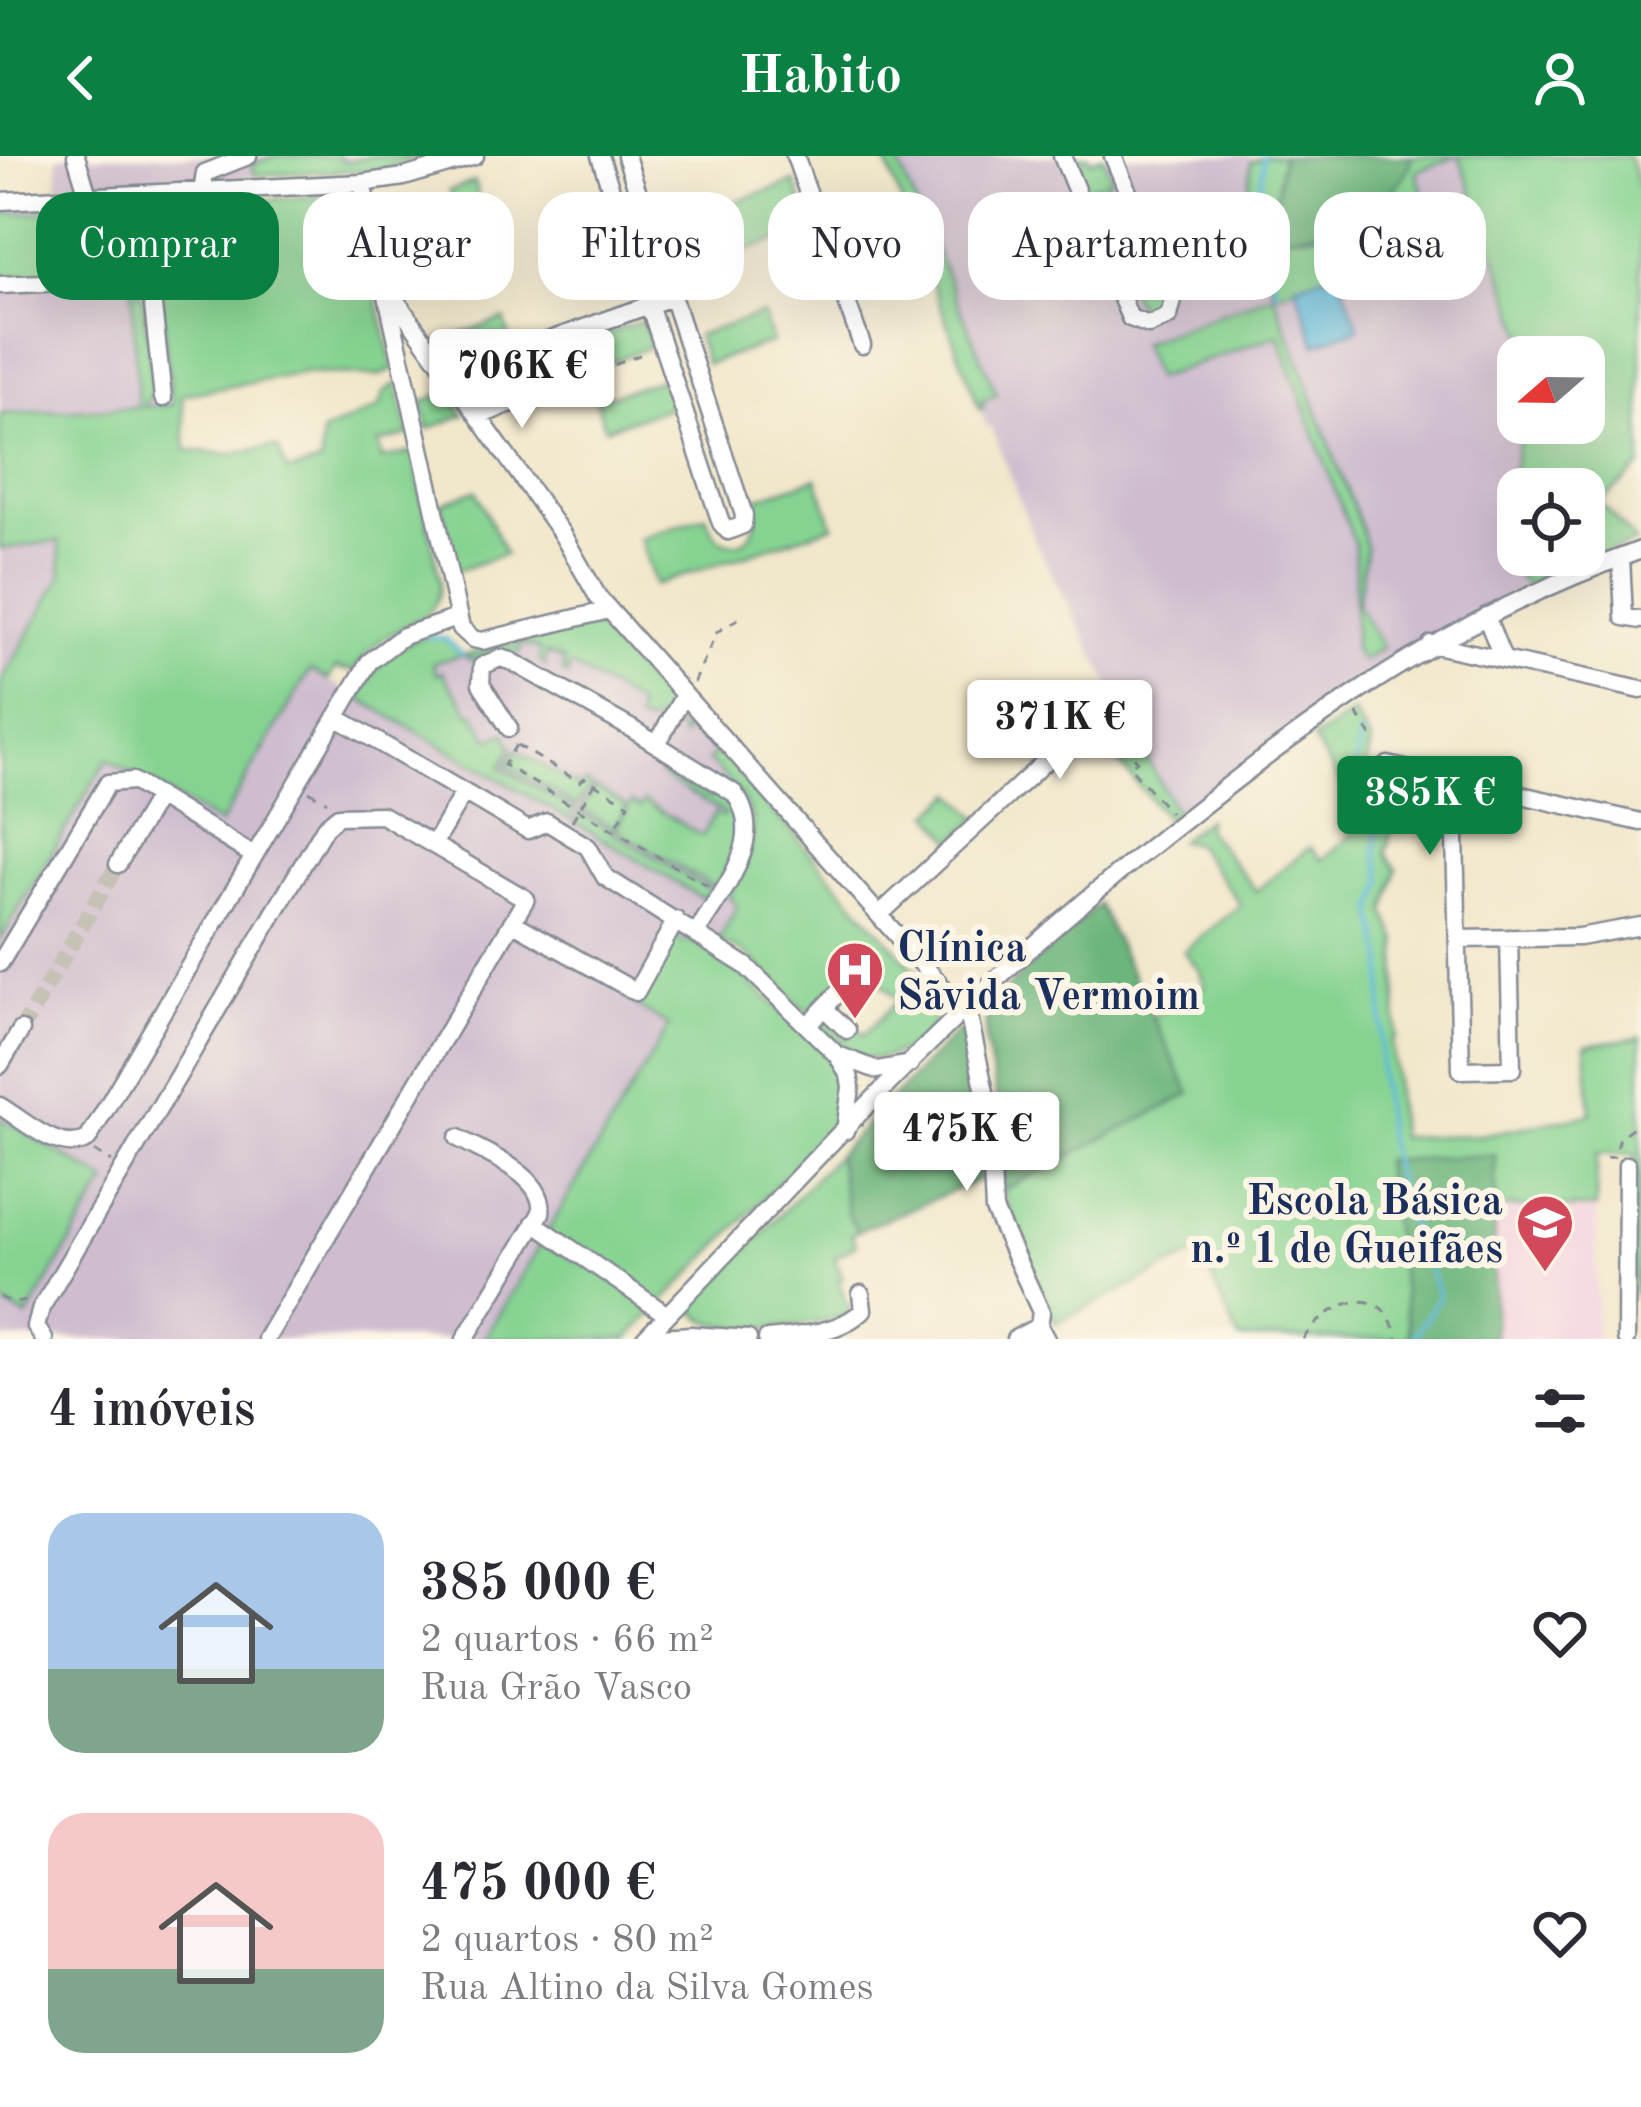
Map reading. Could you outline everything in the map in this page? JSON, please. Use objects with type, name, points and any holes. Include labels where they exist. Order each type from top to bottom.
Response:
[{"type":"street","points":[[76,156],[87,192]]},
{"type":"street","points":[[248,156],[202,175],[202,192],[362,183],[428,171],[475,156]]},
{"type":"street","points":[[600,156],[721,523],[728,531],[736,531],[744,515],[673,300]]},
{"type":"street","points":[[626,156],[638,192]]},
{"type":"street","points":[[796,156],[862,345]]},
{"type":"street","points":[[1062,156],[1130,318],[1148,325],[1169,316],[1173,300],[1113,156]]},
{"type":"street","points":[[362,183],[364,192]]},
{"type":"street","points":[[0,201],[36,200]]},
{"type":"street","points":[[0,285],[150,278],[163,398]]},
{"type":"street","points":[[390,300],[457,618],[467,635],[482,640],[609,610]]},
{"type":"street","points":[[396,300],[609,610],[964,1010],[971,1023],[989,1112],[994,1210],[1040,1312],[1043,1332],[1015,1339]]},
{"type":"street","points":[[451,375],[662,300]]},
{"type":"street","points":[[479,416],[580,375],[566,334]]},
{"type":"street","points":[[644,1338],[964,1010],[1139,856],[1281,743],[1424,648],[1486,616],[1641,550]]},
{"type":"street","points":[[1621,558],[1624,617],[1641,620]]},
{"type":"street","points":[[1486,616],[1503,659]]},
{"type":"street","points":[[0,1106],[62,1143],[88,1139],[361,674],[382,649],[413,632],[457,618]]},
{"type":"street","points":[[1424,648],[1503,659],[1641,690]]},
{"type":"street","points":[[508,728],[481,684],[482,666],[489,660],[511,661],[727,787],[745,811],[745,850],[697,932]]},
{"type":"street","points":[[657,744],[684,695]]},
{"type":"street","points":[[336,717],[528,830],[547,822],[588,847],[605,877],[752,971],[837,1055],[849,1075],[845,1131]]},
{"type":"street","points":[[879,915],[1090,720],[1107,723]]},
{"type":"street","points":[[1388,765],[1641,822]]},
{"type":"street","points":[[0,963],[107,783],[124,779],[254,856]]},
{"type":"street","points":[[1466,784],[1455,837],[1461,1070],[1512,1069],[1509,938]]},
{"type":"street","points":[[434,843],[464,792]]},
{"type":"street","points":[[118,864],[158,796]]},
{"type":"street","points":[[44,1339],[36,1327],[41,1309],[328,822],[344,815],[382,815],[526,899],[266,1339]]},
{"type":"street","points":[[512,922],[636,992],[676,920]]},
{"type":"street","points":[[1458,939],[1579,937],[1641,926]]},
{"type":"street","points":[[808,1025],[859,971]]},
{"type":"street","points":[[824,1008],[847,1030]]},
{"type":"street","points":[[0,1065],[20,1030]]},
{"type":"street","points":[[837,1055],[864,1068],[910,1064]]},
{"type":"street","points":[[458,1138],[534,1185],[542,1204],[465,1339]]},
{"type":"street","points":[[1626,1339],[1634,1316],[1627,1165]]},
{"type":"street","points":[[534,1223],[667,1315]]},
{"type":"street","points":[[767,1339],[852,1320],[863,1310],[861,1294]]},
{"type":"street","points":[[682,1299],[694,1326],[706,1336]]},
{"type":"street","points":[[644,1338],[748,1339]]},
{"type":"path","points":[[588,375],[652,350]]},
{"type":"path","points":[[684,695],[716,632],[744,615]]},
{"type":"path","points":[[1356,712],[1376,743]]},
{"type":"path","points":[[1107,723],[1137,761],[1130,766],[1169,812]]},
{"type":"path","points":[[1118,738],[1132,730]]},
{"type":"path","points":[[614,830],[629,804],[596,782],[585,778],[579,782],[516,745],[504,765],[720,894]]},
{"type":"path","points":[[572,820],[596,782]]},
{"type":"path","points":[[308,790],[328,802]]},
{"type":"path","points":[[1606,1158],[1614,1157],[1619,1137],[1641,1122]]},
{"type":"path","points":[[94,1151],[116,1164]]},
{"type":"path","points":[[0,1297],[18,1304],[34,1298]]},
{"type":"path","points":[[1303,1339],[1334,1310],[1365,1300],[1387,1311],[1397,1339]]},
{"type":"shaded area","points":[[58,156],[419,156],[384,169],[57,190]]},
{"type":"shaded area","points":[[896,156],[1251,156],[1249,192],[968,192],[968,300],[1290,300],[1290,288],[1314,279],[1314,300],[1486,300],[1486,229],[1525,336],[1497,336],[1497,444],[1520,444],[1515,468],[1497,468],[1497,576],[1516,576],[1528,594],[1429,641],[1181,821],[1035,541],[991,426],[987,427],[980,410],[984,408],[981,400],[996,394],[944,271],[944,192],[911,192]]},
{"type":"shaded area","points":[[1459,156],[1472,192],[1414,192],[1416,172]]},
{"type":"shaded area","points":[[36,202],[36,300],[162,300],[185,523],[75,580],[0,703],[0,204]]},
{"type":"shaded area","points":[[579,627],[617,633],[664,695],[660,715],[684,730],[698,722],[783,819],[716,945],[484,1339],[0,1339],[0,1301],[26,1317],[106,1182],[0,1118],[0,941],[108,758],[220,824],[311,670],[382,712],[409,668]]},
{"type":"shaded area","name":"Escola Básica n.º 1 de Gueifães","points":[[1495,1155],[1597,1156],[1596,1339],[1494,1339]]},
{"type":"green space","points":[[275,156],[340,156],[343,162],[372,156],[419,156],[384,169],[255,175],[252,165]]},
{"type":"green space","points":[[884,156],[896,156],[911,192],[898,192]]},
{"type":"green space","points":[[1079,156],[1088,156],[1090,161],[1103,156],[1112,178],[1105,181],[1110,192],[1102,192],[1099,184],[1086,188],[1077,167],[1082,164]]},
{"type":"green space","points":[[1282,156],[1277,192],[1249,192],[1251,161]]},
{"type":"green space","points":[[1282,156],[1412,156],[1390,192],[1314,192],[1314,231],[1290,234],[1290,192],[1277,192]]},
{"type":"green space","points":[[1412,156],[1458,156],[1416,172],[1423,192],[1382,192]]},
{"type":"green space","points":[[1459,156],[1629,156],[1641,193],[1641,467],[1605,498],[1605,468],[1514,468],[1518,444],[1605,444],[1605,336],[1525,336],[1486,229],[1486,192],[1472,192]]},
{"type":"green space","points":[[474,182],[477,192],[449,192]]},
{"type":"green space","points":[[795,182],[799,192],[768,192],[768,243],[744,251],[744,198]]},
{"type":"green space","points":[[303,197],[303,300],[377,300],[394,370],[377,376],[305,373],[182,395],[186,450],[227,454],[278,448],[287,472],[321,463],[322,433],[380,407],[385,391],[397,384],[409,435],[378,443],[382,459],[413,452],[439,594],[429,612],[380,641],[352,671],[336,668],[328,680],[310,670],[220,824],[107,759],[0,941],[0,684],[62,576],[59,541],[0,549],[0,414],[138,407],[133,300],[143,300],[153,390],[143,407],[172,405],[161,300],[279,300],[279,198]]},
{"type":"green space","points":[[36,212],[36,275],[0,277],[0,214]]},
{"type":"green space","points":[[1314,234],[1314,279],[1290,289],[1290,235]]},
{"type":"green space","points":[[944,270],[997,395],[982,400],[980,410],[938,300],[944,300]]},
{"type":"green space","points":[[1134,300],[1159,300],[1155,311],[1142,312]]},
{"type":"green space","points":[[1258,300],[1276,300],[1362,531],[1366,549],[1357,605],[1382,647],[1362,661],[1354,650],[1355,545],[1278,335],[1155,379],[1141,343]]},
{"type":"green space","points":[[763,314],[772,342],[706,364],[697,335]]},
{"type":"green space","points":[[504,319],[512,345],[460,363],[451,361],[438,342]]},
{"type":"green space","points":[[643,321],[651,346],[587,371],[578,344]]},
{"type":"green space","points":[[560,345],[568,372],[491,404],[470,382],[471,376]]},
{"type":"green space","points":[[662,379],[671,407],[605,428],[596,400]]},
{"type":"green space","points":[[447,392],[464,415],[428,429],[422,402]]},
{"type":"green space","points":[[817,478],[833,526],[655,585],[640,538],[706,516],[718,537],[740,543],[751,535],[755,524],[751,500]]},
{"type":"green space","points":[[476,490],[505,554],[457,571],[440,504]]},
{"type":"green space","points":[[1605,508],[1636,542],[1605,554]]},
{"type":"green space","points":[[1518,576],[1548,576],[1525,585]]},
{"type":"green space","points":[[591,625],[628,644],[660,680],[668,703],[656,721],[637,721],[637,705],[573,667],[568,668],[568,676],[563,673],[563,660],[546,653],[545,666],[539,649],[520,644],[520,652],[471,660],[462,655],[433,663],[436,673],[443,672],[490,739],[506,733],[512,747],[501,767],[575,810],[569,819],[357,697],[382,662],[417,639],[446,639],[463,655]]},
{"type":"green space","points":[[1120,709],[1176,812],[1167,819],[1093,732],[1114,729]]},
{"type":"green space","points":[[1353,713],[1371,742],[1363,784],[1400,791],[1386,854],[1397,869],[1386,913],[1398,941],[1396,1038],[1392,1039],[1399,1137],[1482,1135],[1591,1114],[1586,1045],[1641,1037],[1641,1304],[1634,1291],[1635,1154],[1597,1154],[1596,1208],[1495,1207],[1495,1156],[1384,1161],[1410,1339],[1239,1339],[1200,1252],[1056,1323],[1018,1242],[1003,1190],[1189,1094],[1153,1017],[1205,987],[1184,951],[1241,905],[1195,844],[1179,841],[1207,819],[1206,829],[1256,891],[1310,847],[1322,860],[1359,828],[1346,792],[1313,740]]},
{"type":"green space","points":[[694,722],[934,992],[934,1021],[914,1044],[884,1057],[854,1055],[817,1022],[822,1017],[845,1039],[856,1028],[864,1035],[898,1000],[860,963],[811,1016],[749,956],[719,940],[737,907],[729,896],[747,854],[752,823],[740,795],[708,761],[715,751],[690,728],[682,737],[678,726],[685,730]]},
{"type":"green space","points":[[516,750],[577,786],[591,785],[577,806],[507,765]]},
{"type":"green space","points":[[662,769],[711,798],[721,789],[738,817],[737,849],[715,888],[616,829],[632,802],[640,807],[644,801],[702,836],[715,813],[723,817],[724,813],[661,776]]},
{"type":"green space","points":[[595,787],[627,806],[613,828],[582,809]]},
{"type":"green space","points":[[954,793],[979,818],[953,841],[931,814]]},
{"type":"green space","points":[[580,813],[713,892],[700,897],[574,822]]},
{"type":"green space","points":[[1098,904],[1190,1094],[1003,1190],[1001,1118],[985,1041],[987,1007]]},
{"type":"green space","points":[[673,935],[685,943],[695,941],[743,975],[833,1060],[841,1092],[834,1125],[628,1339],[484,1339],[669,1026],[635,1005]]},
{"type":"green space","points":[[957,1031],[963,1032],[977,1112],[981,1179],[858,1231],[848,1216],[837,1155]]},
{"type":"green space","points":[[0,1118],[107,1181],[27,1317],[0,1302]]},
{"type":"green space","points":[[837,1155],[848,1216],[858,1231],[851,1234],[856,1245],[834,1258],[843,1278],[838,1281],[848,1314],[790,1327],[743,1328],[706,1320],[694,1311],[699,1299]]},
{"type":"green space","points":[[1495,1155],[1494,1339],[1410,1339],[1383,1161]]},
{"type":"water","points":[[1314,278],[1314,300],[1349,300],[1359,328],[1316,344],[1295,285]]},
{"type":"waterway","points":[[1260,192],[1263,156]]},
{"type":"waterway","points":[[426,636],[446,639],[462,655]]},
{"type":"waterway","points":[[1360,734],[1354,780],[1377,828],[1376,852],[1383,881],[1374,912],[1384,960],[1380,1075],[1388,1145],[1401,1199],[1439,1296],[1413,1339]]},
{"type":"tunnel","points":[[21,1030],[118,864]]},
{"type":"place","name":"Clínica Sãvida Vermoim","points":[[855,1021]]},
{"type":"place","name":"Escola Básica n.º 1 de Gueifães","points":[[1545,1274]]}]
